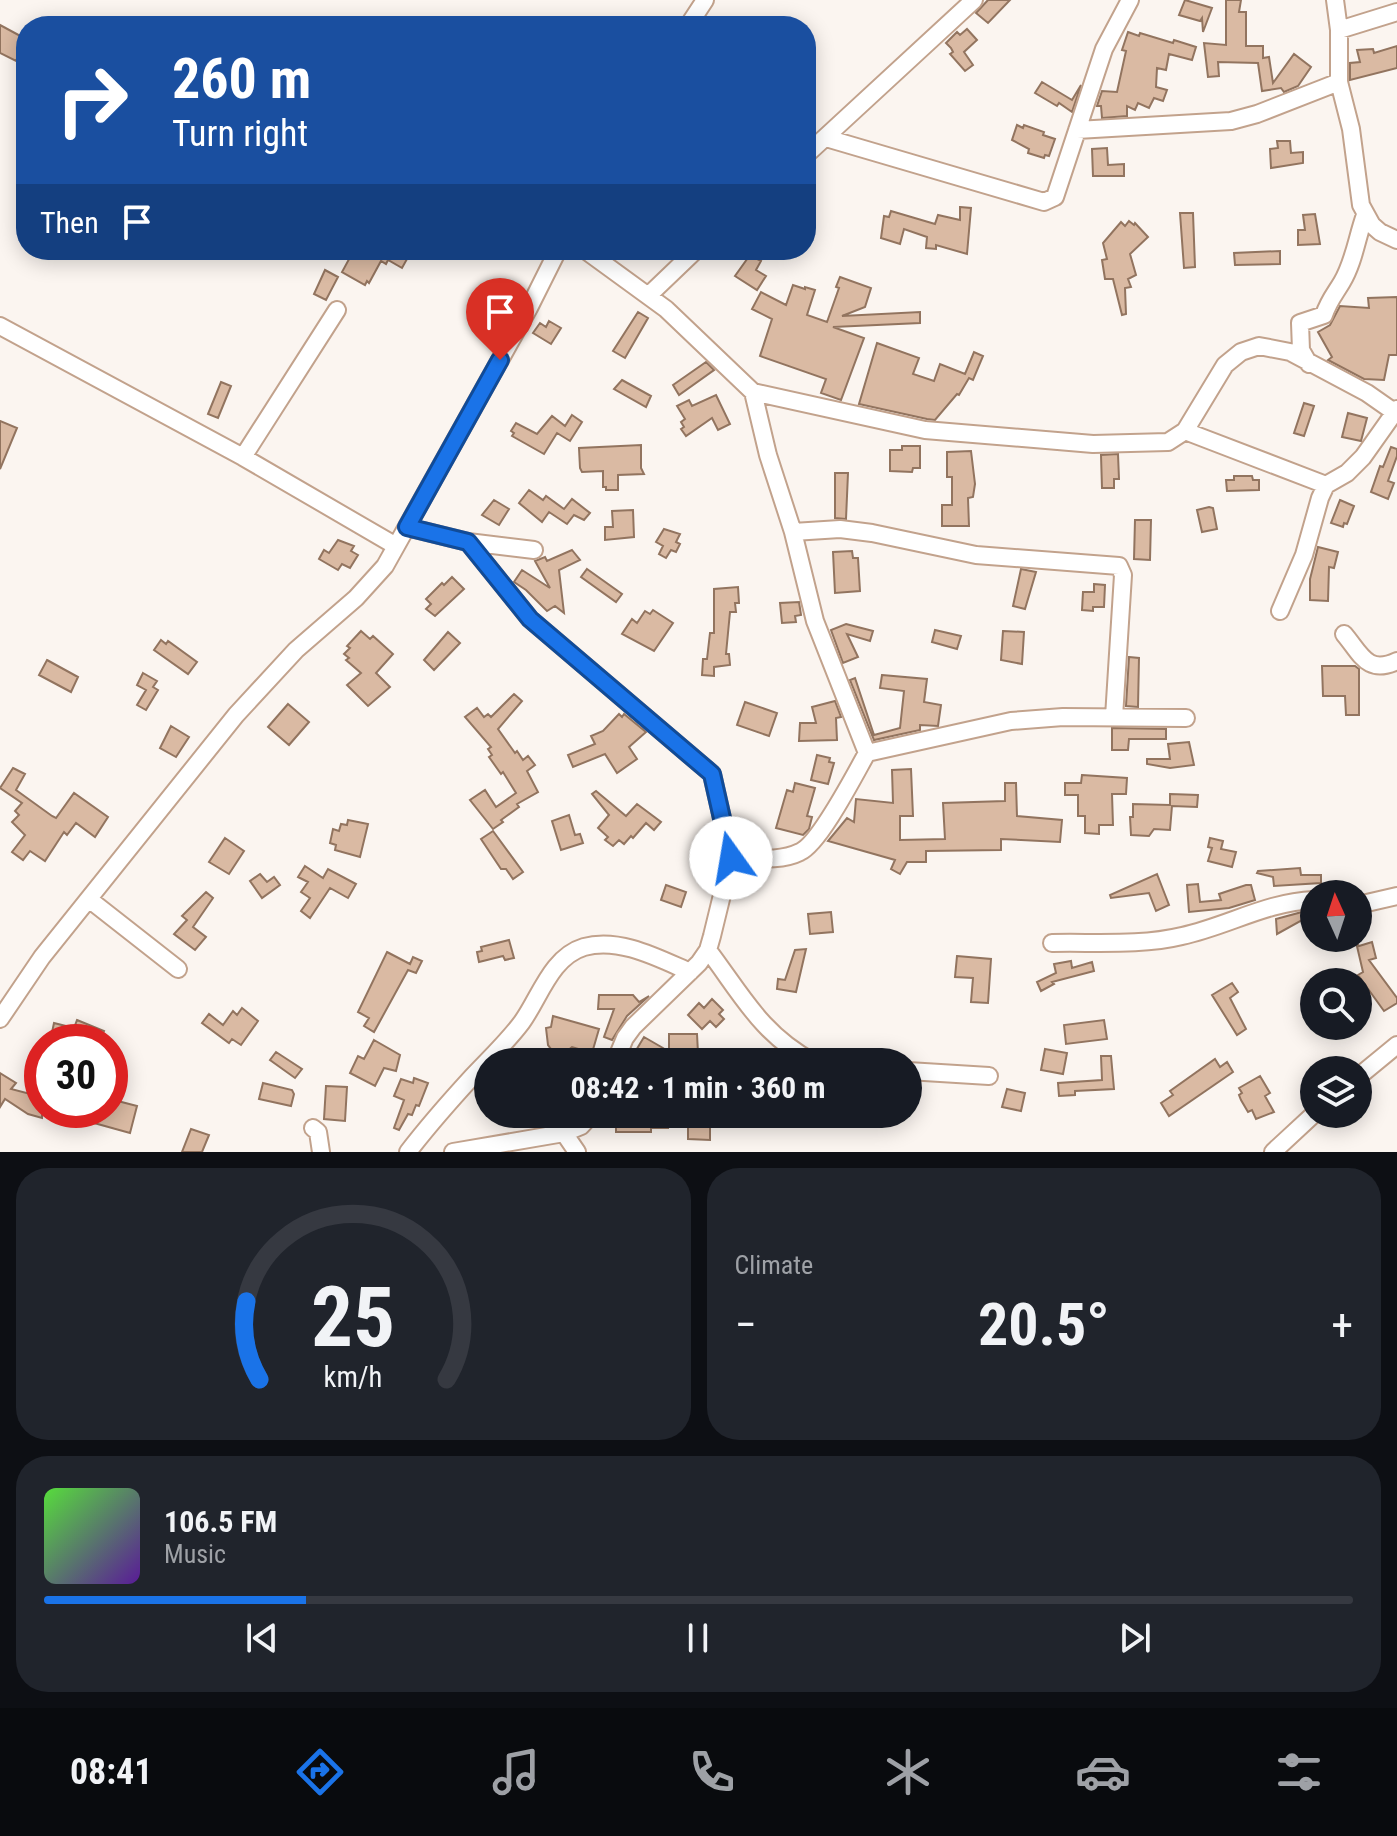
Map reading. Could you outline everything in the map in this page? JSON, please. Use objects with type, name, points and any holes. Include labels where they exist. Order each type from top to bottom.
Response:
[{"type":"street","points":[[816,146],[974,0]]},
{"type":"street","points":[[826,138],[1044,202],[1055,197],[1104,49],[1130,0]]},
{"type":"street","points":[[1335,0],[1339,30],[1339,82],[1351,129],[1361,205],[1365,215],[1380,232],[1397,240]]},
{"type":"street","points":[[1339,30],[1397,12]]},
{"type":"street","points":[[1077,130],[1231,121],[1339,82]]},
{"type":"street","points":[[1309,364],[1301,350],[1300,323],[1324,315],[1331,296],[1347,270],[1365,215]]},
{"type":"street","points":[[0,1019],[42,957],[262,684],[356,598],[385,566],[553,260]]},
{"type":"street","points":[[599,260],[649,295],[753,392],[925,430],[1139,445],[1168,442],[1185,431],[1225,365],[1241,352],[1259,346],[1290,352],[1397,412],[1363,457],[1347,473],[1326,485],[1304,555],[1280,611]]},
{"type":"street","points":[[649,295],[686,260]]},
{"type":"street","points":[[243,457],[337,310]]},
{"type":"street","points":[[0,326],[243,457],[396,546]]},
{"type":"street","points":[[753,392],[815,621],[867,753]]},
{"type":"street","points":[[1185,431],[1326,485]]},
{"type":"street","points":[[407,527],[468,542],[534,550]]},
{"type":"street","points":[[793,532],[840,529],[976,555],[1119,566],[1123,572],[1123,590],[1114,717]]},
{"type":"street","points":[[468,542],[530,619],[712,774],[731,858],[708,950],[690,972],[633,1027],[621,1048]]},
{"type":"street","points":[[1344,634],[1370,665],[1379,667],[1397,661]]},
{"type":"street","points":[[731,858],[780,857],[804,851],[833,811],[867,753],[1011,721],[1063,717],[1186,718]]},
{"type":"street","points":[[1372,902],[1397,896]]},
{"type":"street","points":[[90,900],[178,969]]},
{"type":"street","points":[[1052,943],[1167,940],[1269,906],[1300,902]]},
{"type":"street","points":[[408,1152],[437,1115],[521,1023],[550,975],[571,953],[600,945],[618,947],[643,952],[690,972]]},
{"type":"street","points":[[708,950],[763,1024],[789,1048]]},
{"type":"street","points":[[1372,1066],[1397,1045]]},
{"type":"street","points":[[922,1072],[989,1076]]},
{"type":"street","points":[[1273,1152],[1300,1127]]},
{"type":"street","points":[[313,1128],[318,1132],[321,1152]]},
{"type":"street","points":[[453,1152],[564,1133],[576,1128]]},
{"type":"street","points":[[564,1133],[577,1152]]},
{"type":"building","points":[[988,0],[1010,0],[988,23],[976,13]]},
{"type":"building","points":[[1185,0],[1212,8],[1203,32],[1202,18],[1200,21],[1179,15]]},
{"type":"building","points":[[1226,0],[1241,0],[1239,12],[1246,12],[1246,46],[1263,46],[1263,58],[1269,57],[1273,83],[1294,54],[1311,67],[1298,86],[1284,92],[1281,88],[1262,91],[1258,63],[1218,62],[1219,76],[1208,77],[1204,43],[1226,45]]},
{"type":"building","points":[[0,25],[16,34],[16,61],[0,53]]},
{"type":"building","points":[[967,29],[977,40],[964,52],[973,65],[965,71],[950,54],[953,52],[946,43],[957,32],[960,35]]},
{"type":"building","points":[[1128,32],[1196,47],[1192,60],[1169,54],[1166,70],[1157,68],[1156,87],[1167,90],[1163,101],[1154,98],[1149,108],[1138,103],[1135,110],[1127,106],[1127,116],[1102,118],[1101,106],[1097,106],[1102,91],[1117,92],[1126,51],[1122,50]]},
{"type":"building","points":[[1397,46],[1397,68],[1350,80],[1350,63],[1360,62],[1357,50],[1373,49],[1374,53]]},
{"type":"building","points":[[1042,82],[1072,100],[1081,85],[1072,112],[1035,93]]},
{"type":"building","points":[[1017,125],[1044,132],[1043,135],[1055,139],[1049,156],[1045,155],[1044,158],[1028,153],[1029,149],[1012,140]]},
{"type":"building","points":[[1277,141],[1290,141],[1291,153],[1303,152],[1303,163],[1271,168],[1270,149],[1278,148]]},
{"type":"building","points":[[1107,148],[1108,165],[1124,164],[1124,176],[1093,176],[1092,149]]},
{"type":"building","points":[[960,207],[971,208],[967,254],[936,245],[936,249],[926,248],[927,237],[904,229],[900,244],[881,238],[884,216],[889,217],[891,211],[935,224],[938,215],[960,220]]},
{"type":"building","points":[[1180,213],[1193,213],[1195,267],[1184,268]]},
{"type":"building","points":[[1315,214],[1320,244],[1298,245],[1298,230],[1305,230],[1303,215]]},
{"type":"building","points":[[1129,221],[1148,237],[1130,254],[1136,275],[1128,279],[1131,287],[1125,288],[1126,314],[1122,315],[1113,279],[1105,279],[1102,260],[1107,259],[1103,243],[1121,222],[1125,226]]},
{"type":"building","points":[[1280,251],[1280,264],[1235,265],[1234,253]]},
{"type":"building","points":[[349,260],[388,260],[386,264],[381,261],[365,285],[342,272]]},
{"type":"building","points":[[388,260],[406,260],[402,268]]},
{"type":"building","points":[[746,260],[759,260],[756,270],[766,276],[757,290],[735,276]]},
{"type":"building","points":[[325,270],[338,277],[326,300],[314,294]]},
{"type":"building","points":[[840,277],[871,288],[865,307],[842,316],[920,312],[920,323],[833,327],[864,338],[841,400],[821,393],[826,379],[760,356],[772,319],[752,309],[761,292],[786,305],[793,285],[805,287],[815,290],[807,315],[827,322]]},
{"type":"building","points":[[1397,297],[1397,355],[1389,355],[1384,380],[1364,379],[1328,360],[1332,357],[1318,332],[1330,325],[1340,306],[1369,308],[1368,298]]},
{"type":"building","points":[[638,312],[648,318],[625,358],[613,351]]},
{"type":"building","points":[[549,321],[561,328],[551,344],[533,333],[540,323],[546,327]]},
{"type":"building","points":[[877,343],[919,358],[913,374],[934,381],[940,364],[965,374],[974,352],[983,356],[973,380],[969,378],[959,395],[935,420],[859,404]]},
{"type":"building","points":[[706,362],[714,370],[679,395],[673,385]]},
{"type":"building","points":[[622,380],[651,396],[646,407],[614,389]]},
{"type":"building","points":[[221,382],[231,386],[218,418],[208,414]]},
{"type":"building","points":[[716,395],[730,424],[718,430],[712,418],[686,436],[681,429],[684,427],[681,422],[685,419],[677,406],[689,400],[692,406]]},
{"type":"building","points":[[1304,403],[1314,406],[1304,436],[1294,433]]},
{"type":"building","points":[[1348,413],[1367,418],[1361,441],[1342,437]]},
{"type":"building","points":[[572,415],[582,422],[570,441],[557,433],[544,454],[512,436],[514,433],[511,431],[516,423],[537,434],[552,416],[565,426]]},
{"type":"building","points":[[0,421],[17,428],[0,469]]},
{"type":"building","points":[[641,445],[644,474],[618,475],[618,490],[603,487],[603,471],[582,472],[580,468],[579,448]]},
{"type":"building","points":[[902,446],[920,446],[920,468],[913,468],[912,472],[890,471],[890,450],[902,450]]},
{"type":"building","points":[[1391,447],[1397,449],[1397,456],[1388,481],[1394,483],[1388,499],[1371,492]]},
{"type":"building","points":[[971,451],[975,484],[973,497],[968,498],[969,526],[942,526],[942,505],[952,505],[952,477],[947,477],[947,452]]},
{"type":"building","points":[[1118,454],[1119,479],[1114,479],[1114,488],[1102,488],[1101,455]]},
{"type":"building","points":[[835,473],[848,473],[846,519],[835,518]]},
{"type":"building","points":[[1234,476],[1252,476],[1253,480],[1259,480],[1259,490],[1227,491],[1226,480],[1234,480]]},
{"type":"building","points":[[529,490],[543,500],[546,496],[564,509],[572,499],[590,513],[584,520],[574,515],[567,524],[549,512],[542,522],[519,503]]},
{"type":"building","points":[[494,500],[509,509],[499,525],[482,515]]},
{"type":"building","points":[[1340,500],[1354,506],[1343,527],[1331,523]]},
{"type":"building","points":[[1213,508],[1217,529],[1202,532],[1197,510]]},
{"type":"building","points":[[633,510],[634,537],[605,540],[605,527],[613,527],[612,511]]},
{"type":"building","points":[[1135,520],[1151,520],[1150,560],[1134,559]]},
{"type":"building","points":[[664,529],[680,534],[676,552],[671,550],[666,558],[659,554],[663,546],[656,542]]},
{"type":"building","points":[[338,540],[354,546],[351,551],[358,555],[350,568],[342,564],[338,570],[319,559],[324,550],[329,553]]},
{"type":"building","points":[[1318,547],[1338,552],[1334,568],[1329,567],[1328,601],[1310,600],[1310,579]]},
{"type":"building","points":[[572,550],[580,560],[559,570],[564,613],[555,606],[547,611],[514,582],[522,570],[550,588],[535,561],[545,557],[547,561]]},
{"type":"building","points":[[852,551],[853,558],[858,558],[860,591],[835,593],[833,552]]},
{"type":"building","points":[[587,569],[622,594],[616,602],[581,577]]},
{"type":"building","points":[[1021,569],[1036,572],[1025,609],[1013,606]]},
{"type":"building","points":[[452,577],[464,589],[435,616],[426,609],[431,604],[426,599]]},
{"type":"building","points":[[1094,584],[1105,585],[1104,607],[1093,607],[1093,611],[1082,610],[1083,592],[1094,592]]},
{"type":"building","points":[[738,587],[739,603],[735,603],[736,612],[730,612],[726,654],[729,654],[730,665],[714,667],[714,676],[702,675],[710,633],[714,633],[714,589]]},
{"type":"building","points":[[799,602],[801,615],[795,616],[796,622],[782,623],[780,603]]},
{"type":"building","points":[[653,610],[673,623],[654,651],[622,634],[632,619],[637,623],[645,611],[650,614]]},
{"type":"building","points":[[846,624],[873,631],[870,641],[847,634],[858,657],[843,663],[831,630]]},
{"type":"building","points":[[935,630],[961,636],[957,649],[932,642]]},
{"type":"building","points":[[361,631],[370,639],[373,636],[393,654],[376,673],[390,687],[368,706],[347,685],[361,673],[346,660],[349,658],[344,654]]},
{"type":"building","points":[[1003,631],[1024,632],[1022,664],[1001,660]]},
{"type":"building","points":[[448,632],[460,643],[434,670],[424,660]]},
{"type":"building","points":[[161,640],[166,644],[168,641],[197,662],[188,674],[154,650]]},
{"type":"building","points":[[1129,657],[1139,658],[1138,707],[1126,706]]},
{"type":"building","points":[[47,660],[78,677],[71,692],[39,675]]},
{"type":"building","points":[[1322,666],[1355,666],[1359,669],[1359,715],[1346,715],[1345,696],[1323,696]]},
{"type":"building","points":[[143,673],[157,681],[153,687],[158,690],[146,710],[137,705],[146,690],[137,685]]},
{"type":"building","points":[[882,675],[927,679],[924,702],[941,705],[938,726],[920,725],[920,730],[874,740],[850,680],[855,678],[874,735],[900,728],[904,691],[880,688]]},
{"type":"building","points":[[514,694],[522,701],[498,729],[515,753],[517,751],[523,760],[528,756],[535,765],[527,771],[538,792],[517,804],[519,807],[493,829],[470,800],[485,790],[496,807],[516,793],[489,757],[492,755],[488,749],[491,747],[465,717],[477,708],[484,717],[488,714],[491,717]]},
{"type":"building","points":[[835,701],[841,717],[836,718],[837,740],[799,741],[800,723],[816,723],[812,707]]},
{"type":"building","points":[[745,702],[777,713],[769,736],[737,725]]},
{"type":"building","points":[[288,704],[309,722],[289,745],[268,727]]},
{"type":"building","points":[[619,714],[622,717],[624,714],[646,732],[629,747],[637,759],[617,773],[605,754],[573,767],[568,755],[595,744],[591,736],[603,731]]},
{"type":"building","points":[[171,726],[189,737],[176,757],[160,748]]},
{"type":"building","points":[[1112,728],[1166,729],[1166,739],[1129,739],[1128,750],[1112,750]]},
{"type":"building","points":[[1189,742],[1194,765],[1170,768],[1147,764],[1147,759],[1170,759],[1168,744]]},
{"type":"building","points":[[817,755],[830,758],[829,762],[834,763],[828,784],[811,780]]},
{"type":"building","points":[[13,768],[25,774],[16,790],[52,816],[56,818],[74,793],[108,817],[95,837],[76,823],[67,835],[64,832],[45,861],[30,851],[23,860],[12,852],[25,835],[12,822],[19,815],[15,811],[22,803],[0,788]]},
{"type":"building","points":[[911,769],[913,816],[900,816],[900,840],[945,839],[943,803],[1005,801],[1005,783],[1016,783],[1017,816],[1062,820],[1060,842],[1001,839],[1001,850],[926,851],[926,862],[907,862],[900,874],[891,869],[895,860],[828,841],[847,818],[854,822],[856,799],[893,803],[892,770]]},
{"type":"building","points":[[1082,775],[1127,778],[1126,794],[1112,794],[1113,825],[1099,825],[1099,834],[1085,833],[1085,816],[1078,816],[1078,795],[1065,795],[1065,783],[1081,783]]},
{"type":"building","points":[[795,783],[815,788],[807,816],[812,817],[809,829],[803,835],[776,828],[787,790],[793,792]]},
{"type":"building","points":[[596,791],[626,816],[637,804],[661,822],[654,830],[646,823],[633,838],[631,836],[624,844],[619,840],[613,846],[598,828],[609,815],[592,794]]},
{"type":"building","points":[[1170,794],[1198,795],[1197,807],[1172,806],[1170,830],[1154,829],[1149,836],[1131,835],[1133,804],[1170,805]]},
{"type":"building","points":[[569,815],[575,835],[580,834],[583,843],[561,850],[552,821]]},
{"type":"building","points":[[348,820],[368,824],[360,857],[335,850],[336,845],[330,843],[333,829],[339,831],[341,824],[347,825]]},
{"type":"building","points":[[493,831],[523,872],[513,879],[506,869],[501,869],[481,839]]},
{"type":"building","points":[[225,838],[244,851],[229,874],[209,862]]},
{"type":"building","points":[[1210,838],[1223,841],[1221,849],[1236,852],[1232,867],[1208,861],[1212,848],[1208,847]]},
{"type":"building","points":[[305,866],[323,878],[328,869],[356,884],[348,898],[330,888],[310,918],[301,911],[310,898],[301,892],[308,882],[298,877]]},
{"type":"building","points":[[1300,868],[1301,875],[1321,875],[1321,880],[1300,880],[1300,884],[1274,886],[1273,877],[1258,871]]},
{"type":"building","points":[[260,874],[267,882],[274,877],[280,885],[262,898],[250,881]]},
{"type":"building","points":[[1157,874],[1169,905],[1156,911],[1149,893],[1111,898],[1110,895]]},
{"type":"building","points":[[1198,884],[1200,902],[1221,900],[1219,894],[1246,885],[1251,885],[1255,900],[1229,908],[1189,912],[1187,885]]},
{"type":"building","points":[[666,885],[686,892],[681,907],[661,900]]},
{"type":"building","points":[[206,892],[213,898],[193,927],[206,937],[195,950],[174,934],[187,920],[182,916]]},
{"type":"building","points":[[831,912],[833,932],[810,934],[808,914]]},
{"type":"building","points":[[1300,913],[1300,921],[1277,934],[1276,919]]},
{"type":"building","points":[[509,940],[514,958],[505,960],[503,956],[479,962],[477,952],[482,951],[481,947]]},
{"type":"building","points":[[1372,942],[1376,958],[1369,960],[1397,998],[1397,1003],[1384,1011],[1372,994],[1372,968],[1362,968],[1358,952],[1372,952]]},
{"type":"building","points":[[806,949],[796,992],[777,989],[778,979],[785,980],[795,950]]},
{"type":"building","points":[[387,952],[410,964],[413,957],[422,961],[416,973],[408,970],[374,1032],[364,1026],[369,1018],[358,1012]]},
{"type":"building","points":[[957,956],[991,959],[988,1003],[971,1002],[973,978],[955,977]]},
{"type":"building","points":[[1071,961],[1072,968],[1092,962],[1094,971],[1052,982],[1054,984],[1041,991],[1037,982],[1056,973],[1054,964]]},
{"type":"building","points":[[1232,983],[1238,992],[1230,998],[1246,1029],[1237,1035],[1212,995]]},
{"type":"building","points":[[599,995],[633,995],[639,1002],[649,996],[627,1016],[612,1040],[604,1037],[614,1009],[598,1009]]},
{"type":"building","points":[[712,999],[723,1010],[719,1014],[724,1019],[716,1027],[710,1021],[702,1029],[688,1015],[699,1003],[704,1008]]},
{"type":"building","points":[[242,1008],[258,1021],[241,1045],[232,1039],[229,1043],[202,1023],[209,1014],[223,1025],[233,1011],[237,1015]]},
{"type":"building","points":[[553,1016],[599,1029],[593,1048],[550,1048],[546,1028],[551,1027]]},
{"type":"building","points":[[1104,1020],[1107,1039],[1066,1044],[1064,1025]]},
{"type":"building","points":[[669,1034],[697,1034],[698,1048],[669,1048]]},
{"type":"building","points":[[644,1037],[663,1048],[637,1048]]},
{"type":"building","points":[[374,1040],[400,1055],[396,1071],[384,1068],[375,1086],[350,1073],[358,1056],[364,1059]]},
{"type":"building","points":[[1045,1049],[1067,1053],[1063,1074],[1041,1070]]},
{"type":"building","points":[[276,1052],[302,1069],[295,1078],[270,1060]]},
{"type":"building","points":[[1101,1056],[1111,1056],[1114,1089],[1075,1091],[1075,1095],[1059,1096],[1058,1083],[1102,1080]]},
{"type":"building","points":[[1215,1059],[1220,1067],[1227,1062],[1233,1072],[1169,1116],[1161,1103],[1173,1095],[1170,1091]]},
{"type":"building","points":[[0,1073],[16,1083],[11,1089],[24,1092],[24,1111],[5,1099],[0,1107]]},
{"type":"building","points":[[1260,1076],[1270,1093],[1265,1096],[1274,1112],[1256,1119],[1252,1110],[1248,1112],[1241,1100],[1239,1088]]},
{"type":"building","points":[[414,1078],[428,1083],[419,1106],[416,1105],[412,1115],[408,1114],[399,1130],[394,1128],[404,1100],[394,1096],[401,1079],[413,1083]]},
{"type":"building","points":[[263,1083],[292,1090],[291,1106],[259,1099]]},
{"type":"building","points":[[326,1086],[347,1087],[345,1121],[324,1119]]},
{"type":"building","points":[[1007,1089],[1025,1093],[1021,1111],[1002,1107]]},
{"type":"building","points":[[128,1104],[137,1106],[130,1133],[112,1128],[128,1128]]},
{"type":"building","points":[[616,1128],[651,1128],[651,1132],[616,1132]]},
{"type":"building","points":[[688,1128],[710,1128],[710,1140],[688,1139]]},
{"type":"building","points":[[191,1129],[209,1135],[202,1152],[182,1152]]},
{"type":"route","points":[[500,360],[407,527],[468,542],[530,619],[712,774],[731,858]]}]
